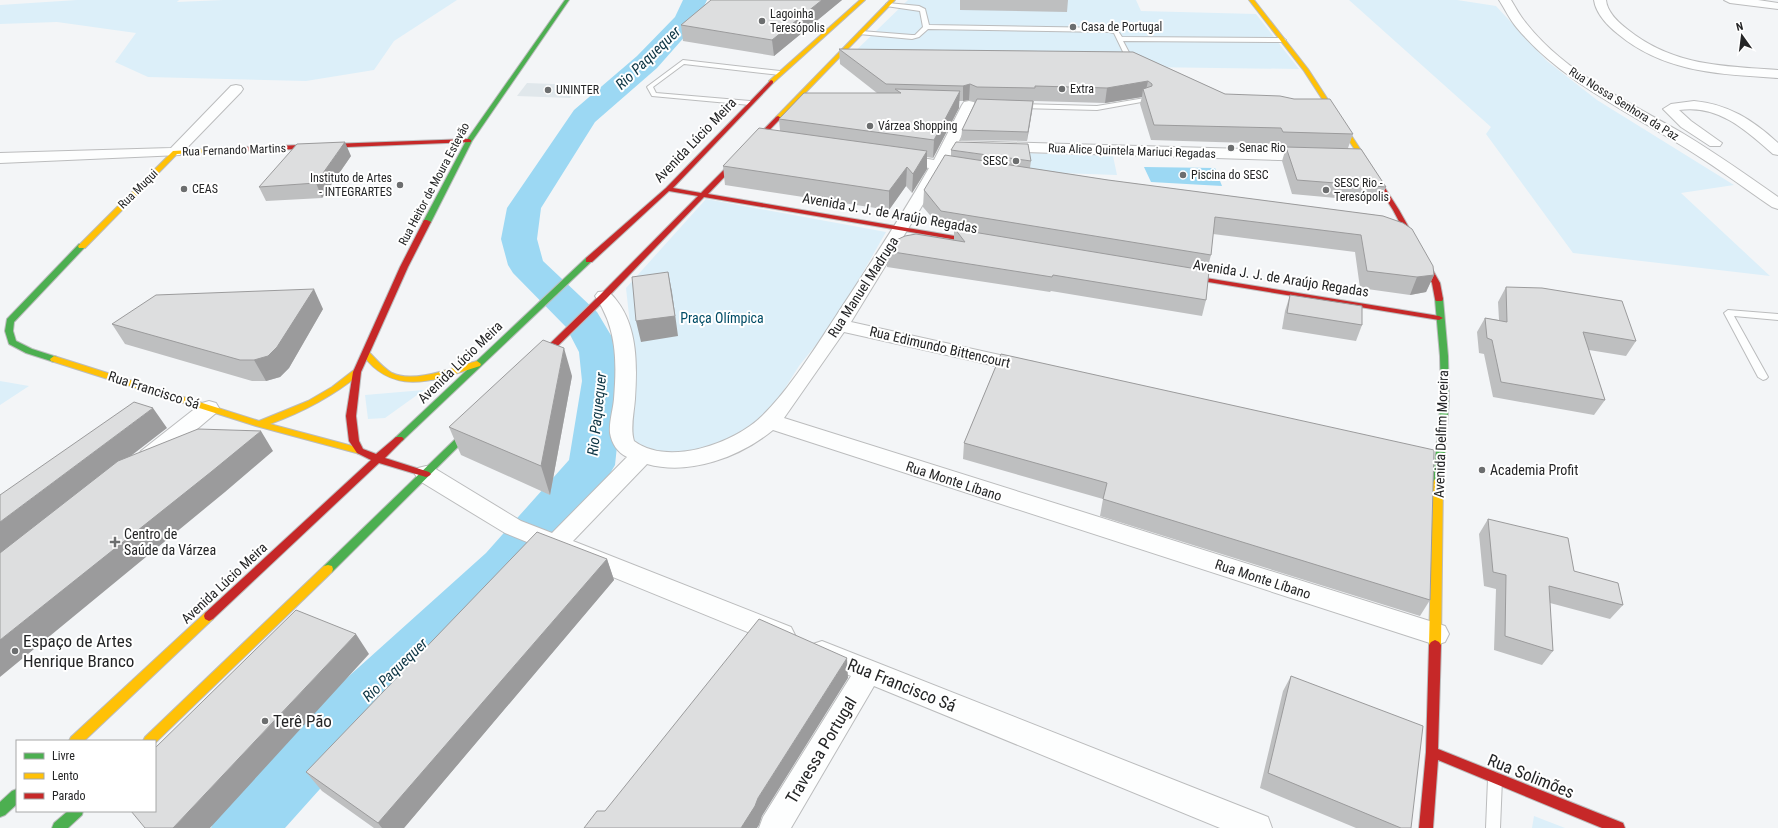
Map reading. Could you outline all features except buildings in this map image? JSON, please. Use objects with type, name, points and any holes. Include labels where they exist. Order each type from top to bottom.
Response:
[{"type":"main road","name":"Rua Heitor de Moura Estevão","points":[[357,372],[404,267],[468,141],[567,0]]},
{"type":"main road","name":"Avenida Lúcio Meira","points":[[76,740],[378,459],[574,273],[668,189],[780,73],[863,0]]},
{"type":"main road","name":"Avenida Delfim Moreira","points":[[1251,0],[1306,70],[1362,157],[1407,231],[1436,283],[1444,356],[1445,399],[1431,458],[1436,634],[1432,752],[1426,828]]},
{"type":"main road","points":[[526,373],[599,302],[703,196],[764,140],[798,101],[890,3]]},
{"type":"main road","name":"Rua Fernando Martins","points":[[175,152],[468,141]]},
{"type":"main road","name":"Rua Muqui","points":[[39,289],[175,152]]},
{"type":"main road","name":"Avenida J. J. de Araújo Regadas","points":[[668,189],[994,245]]},
{"type":"main road","name":"Avenida J. J. de Araújo Regadas","points":[[1166,273],[1439,318]]},
{"type":"main road","name":"Rua Francisco Sá","points":[[39,289],[10,322],[9,331],[12,342],[29,351],[259,424],[360,451],[378,459]]},
{"type":"main road","points":[[366,354],[387,373],[393,376],[407,378],[438,374],[480,363]]},
{"type":"main road","points":[[259,424],[300,411],[320,401],[336,391],[357,372]]},
{"type":"main road","points":[[357,372],[353,390],[351,429],[354,441],[360,451]]},
{"type":"main road","points":[[150,740],[426,474],[481,418]]},
{"type":"main road","points":[[378,459],[426,474]]},
{"type":"main road","name":"Rua Solimões","points":[[1432,752],[1618,828]]},
{"type":"main road","points":[[66,826],[76,812]]},
{"type":"street","name":"Rua Nossa Senhora da Paz","points":[[1505,0],[1515,17],[1529,33],[1567,68],[1619,103],[1720,163],[1778,204]]},
{"type":"street","points":[[1600,0],[1604,12],[1628,37],[1664,59],[1688,66],[1778,74]]},
{"type":"street","points":[[1730,0],[1778,6]]},
{"type":"street","name":"Rua Muqui","points":[[175,152],[236,89]]},
{"type":"street","name":"Rua Manuel Madruga","points":[[770,421],[840,325],[940,165],[951,145],[969,105]]},
{"type":"street","points":[[1740,176],[1740,162],[1732,154],[1686,124],[1670,109],[1675,106],[1700,106],[1726,112],[1747,124],[1778,151]]},
{"type":"street","name":"Rua Alice Quintela Mariuci Regadas","points":[[951,145],[1330,157]]},
{"type":"street","name":"Rua Fernando Martins","points":[[0,158],[175,152]]},
{"type":"street","points":[[1346,157],[1362,157]]},
{"type":"street","points":[[886,158],[980,171]]},
{"type":"street","points":[[1391,229],[1407,231]]},
{"type":"street","points":[[599,302],[612,306],[618,319],[624,348],[625,372],[621,432],[623,442],[628,448],[642,455],[672,459],[702,456],[728,449],[753,435],[770,421]]},
{"type":"street","name":"Rua Edimundo Bittencourt","points":[[840,325],[1047,372]]},
{"type":"street","points":[[131,471],[209,408]]},
{"type":"street","name":"Rua Monte Líbano","points":[[770,421],[1436,634]]},
{"type":"street","points":[[552,543],[642,455]]},
{"type":"street","name":"Rua Francisco Sá","points":[[426,474],[513,527],[552,543],[750,633],[868,672],[1257,828]]},
{"type":"street","name":"Travessa Portugal","points":[[774,828],[868,672]]},
{"type":"lane","points":[[890,3],[923,10],[926,27]]},
{"type":"lane","points":[[861,33],[912,37],[917,36],[926,27],[1109,30],[1116,32],[1121,39],[1130,60]]},
{"type":"lane","points":[[1121,39],[1283,40]]},
{"type":"lane","points":[[750,103],[654,95],[650,87],[683,62],[780,73]]},
{"type":"lane","points":[[1009,106],[1097,108],[1145,100]]},
{"type":"lane","points":[[1763,377],[1728,313],[1778,317]]},
{"type":"lane","points":[[1492,828],[1495,779]]},
{"type":"shaded area","name":"UNINTER","points":[[527,83],[579,85],[570,98],[517,96]]},
{"type":"green space","points":[[77,0],[179,0],[177,2],[223,0],[457,0],[394,41],[374,70],[306,81],[148,77],[115,62],[136,33],[57,22],[0,24],[0,5]]},
{"type":"green space","name":"Casa de Portugal","points":[[908,0],[1136,0],[1141,11],[1256,14],[1299,69],[843,63]]},
{"type":"green space","points":[[1349,0],[1457,0],[1496,6],[1547,61],[1597,100],[1734,185],[1681,193],[1770,276],[1573,253],[1486,134],[1491,127]]},
{"type":"green space","points":[[1027,153],[1113,156],[1117,175],[1030,172]]},
{"type":"green space","name":"Praça Olímpica","points":[[706,199],[886,232],[835,321],[799,366],[765,420],[746,436],[675,456],[644,450],[625,434],[634,361],[626,288]]},
{"type":"green space","points":[[0,381],[29,386],[0,405]]},
{"type":"green space","points":[[424,390],[385,418],[368,419],[365,395]]},
{"type":"green space","points":[[1534,816],[1565,828],[1532,828]]},
{"type":"water","name":"Piscina do SESC","points":[[1144,167],[1215,168],[1222,186],[1151,182]]},
{"type":"waterway","name":"Rio Paquequer","points":[[243,828],[350,713],[504,567],[562,502],[592,465],[603,381],[600,352],[583,321],[526,265],[519,239],[524,208],[584,116],[647,62],[686,20],[695,0]]},
{"type":"traffic: fast","points":[[427,222],[469,141],[567,0]]},
{"type":"traffic: fast","points":[[54,359],[29,351],[12,342],[9,331],[10,321],[82,246]]},
{"type":"traffic: fast","points":[[399,439],[589,260]]},
{"type":"traffic: fast","points":[[1438,482],[1445,399],[1444,356],[1439,299]]},
{"type":"traffic: fast","points":[[328,569],[477,423]]},
{"type":"traffic: fast","points":[[0,811],[16,796]]},
{"type":"traffic: fast","points":[[59,828],[76,812]]},
{"type":"traffic: slow","points":[[771,82],[863,0]]},
{"type":"traffic: slow","points":[[778,118],[893,0]]},
{"type":"traffic: slow","points":[[1251,0],[1306,70],[1361,155]]},
{"type":"traffic: slow","points":[[82,246],[175,152],[245,149]]},
{"type":"traffic: slow","points":[[366,354],[385,372],[392,376],[412,379],[435,376],[477,364]]},
{"type":"traffic: slow","points":[[54,359],[259,424],[360,451]]},
{"type":"traffic: slow","points":[[259,424],[311,403],[335,389],[357,372]]},
{"type":"traffic: slow","points":[[1435,645],[1438,482]]},
{"type":"traffic: slow","points":[[150,740],[328,569]]},
{"type":"traffic: slow","points":[[76,740],[209,616]]},
{"type":"traffic: jam","points":[[589,260],[668,189],[771,82]]},
{"type":"traffic: jam","points":[[533,365],[604,296],[778,118]]},
{"type":"traffic: jam","points":[[245,149],[469,141]]},
{"type":"traffic: jam","points":[[1361,155],[1396,210],[1436,283],[1439,299]]},
{"type":"traffic: jam","points":[[668,189],[984,243]]},
{"type":"traffic: jam","points":[[426,474],[378,459],[360,451],[354,441],[351,416],[357,372],[404,267],[427,222]]},
{"type":"traffic: jam","points":[[1178,275],[1439,318]]},
{"type":"traffic: jam","points":[[209,616],[399,439]]},
{"type":"traffic: jam","points":[[1426,828],[1432,752],[1435,645]]},
{"type":"traffic: jam","points":[[1432,752],[1618,828]]},
{"type":"place","name":"Lagoinha Teresópolis","points":[[762,21]]},
{"type":"place","name":"Casa de Portugal","points":[[1073,27]]},
{"type":"place","name":"Extra","points":[[1062,89]]},
{"type":"place","name":"UNINTER","points":[[548,90]]},
{"type":"place","name":"Várzea Shopping","points":[[870,126]]},
{"type":"place","name":"Senac Rio","points":[[1231,148]]},
{"type":"place","name":"SESC","points":[[1016,161]]},
{"type":"place","name":"Piscina do SESC","points":[[1183,175]]},
{"type":"place","name":"Instituto de Artes - INTEGRARTES","points":[[400,185]]},
{"type":"place","name":"CEAS","points":[[184,189]]},
{"type":"place","name":"SESC Rio - Teresópolis","points":[[1326,190]]},
{"type":"place","name":"Academia Profit","points":[[1482,470]]},
{"type":"place","name":"Centro de Saúde da Várzea","points":[[115,542]]},
{"type":"place","name":"Espaço de Artes Henrique Branco","points":[[15,651]]},
{"type":"place","name":"Terê Pão","points":[[265,721]]}]
